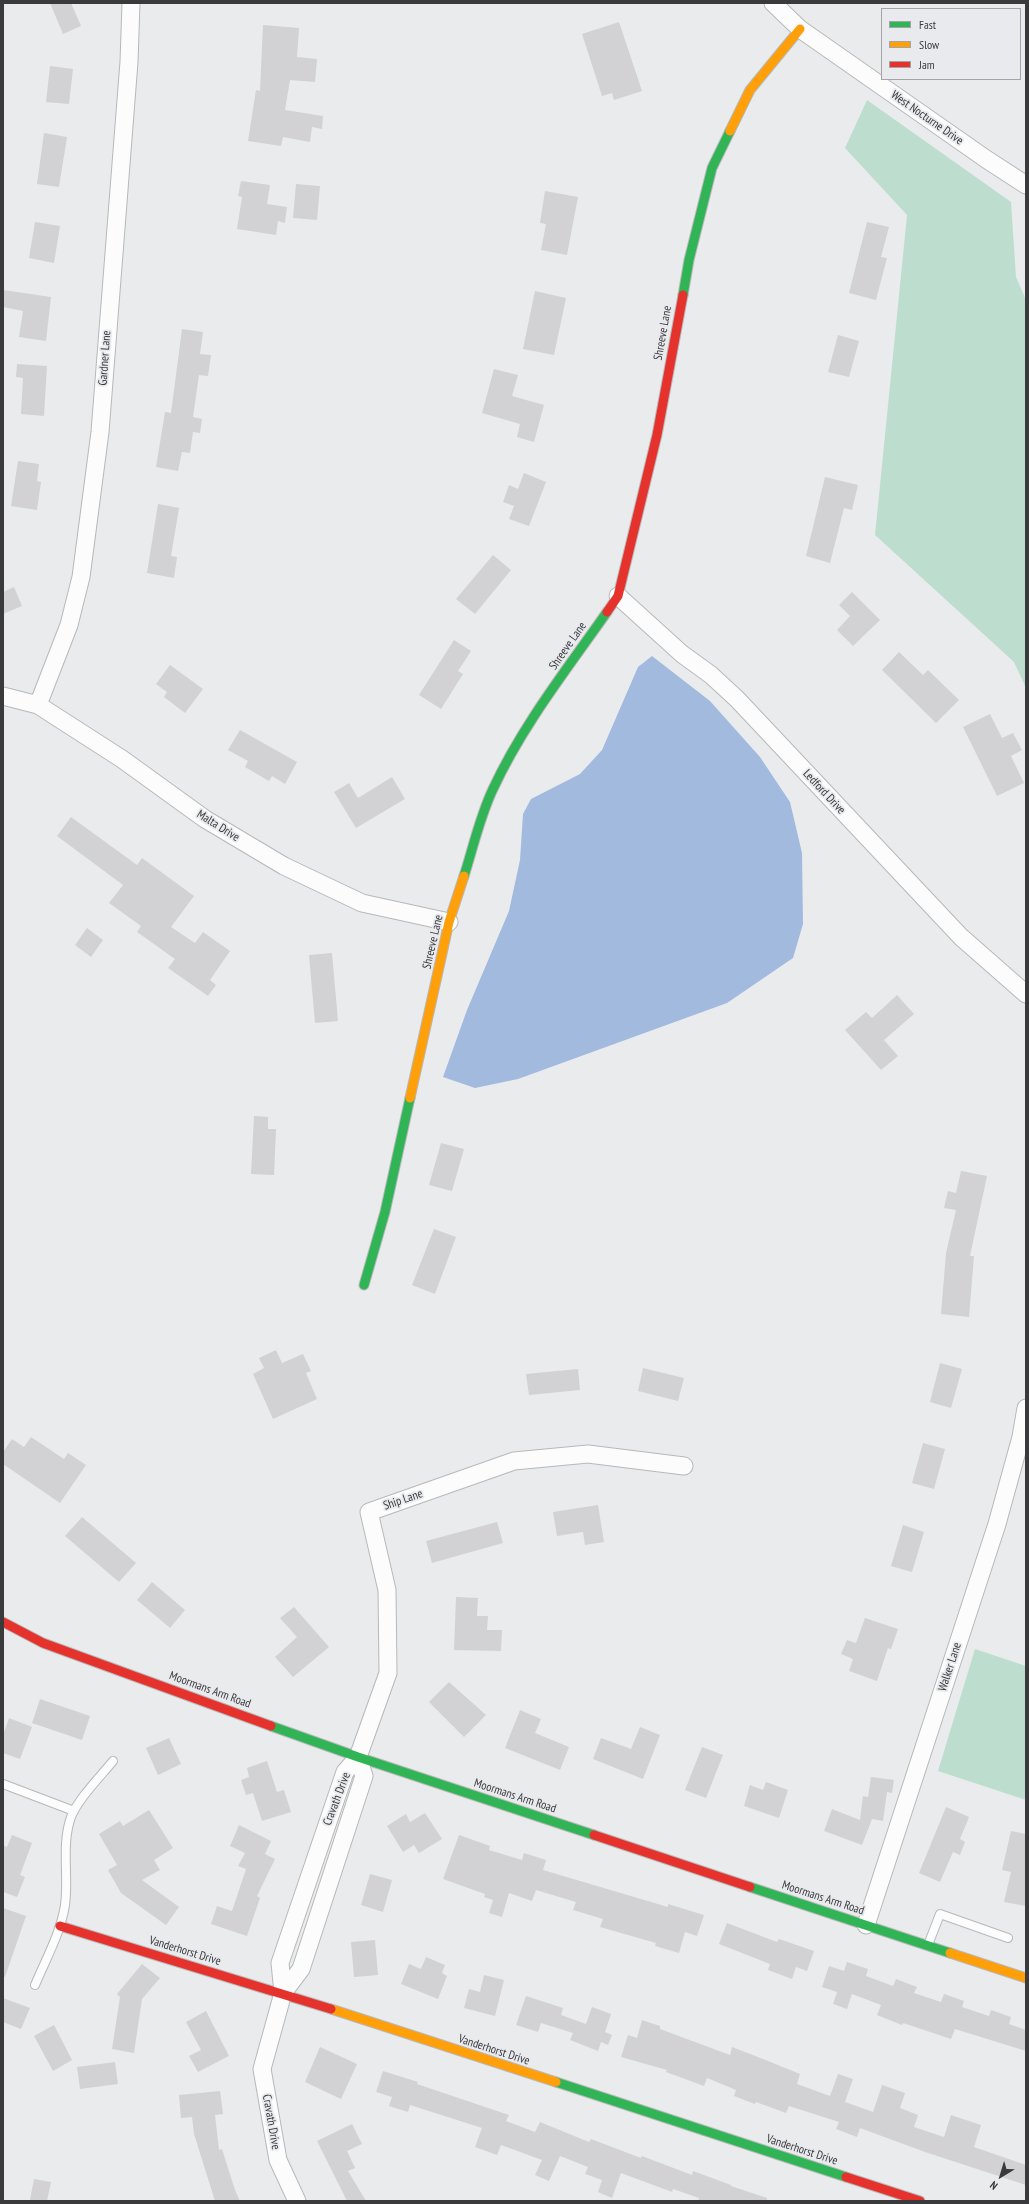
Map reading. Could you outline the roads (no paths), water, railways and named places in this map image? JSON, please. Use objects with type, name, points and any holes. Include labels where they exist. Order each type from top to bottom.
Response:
[{"type":"street","name":"Gardner Lane","points":[[38,705],[69,625],[81,577],[89,517],[100,432],[129,62],[131,3]]},
{"type":"street","name":"West Nocturne Drive","points":[[772,3],[800,29],[979,155],[1026,185]]},
{"type":"street","name":"Shreeve Lane","points":[[364,1285],[385,1212],[449,922],[492,790],[507,762],[545,700],[618,596],[657,436],[689,260],[712,168],[750,90],[800,29]]},
{"type":"street","name":"Ledford Drive","points":[[618,596],[682,654],[711,675],[737,698],[961,937],[1026,994]]},
{"type":"street","name":"Malta Drive","points":[[3,696],[38,705],[122,759],[205,819],[284,866],[362,903],[449,922]]},
{"type":"street","name":"Walker Lane","points":[[866,1925],[997,1524],[1021,1437],[1026,1408]]},
{"type":"street","name":"Ship Lane","points":[[358,1757],[388,1673],[387,1590],[369,1512],[514,1461],[588,1454],[684,1466]]},
{"type":"street","name":"Moormans Arm Road","points":[[3,1622],[43,1643],[358,1757],[1026,1978]]},
{"type":"street","name":"Cravath Drive","points":[[297,2201],[278,2160],[262,2069],[283,1993],[301,1969],[364,1776],[358,1757]]},
{"type":"street","name":"Vanderhorst Drive","points":[[60,1926],[283,1993],[920,2201]]},
{"type":"lane","points":[[35,1985],[60,1926],[65,1904],[68,1828],[74,1811],[113,1761]]},
{"type":"lane","points":[[3,1784],[74,1811]]},
{"type":"lane","points":[[928,1946],[940,1914],[1008,1938]]},
{"type":"water","points":[[652,656],[710,701],[760,757],[790,802],[802,853],[803,924],[793,958],[727,1003],[518,1079],[475,1088],[443,1077],[467,1010],[509,911],[520,860],[523,814],[531,799],[580,774],[602,750],[638,667]]}]
